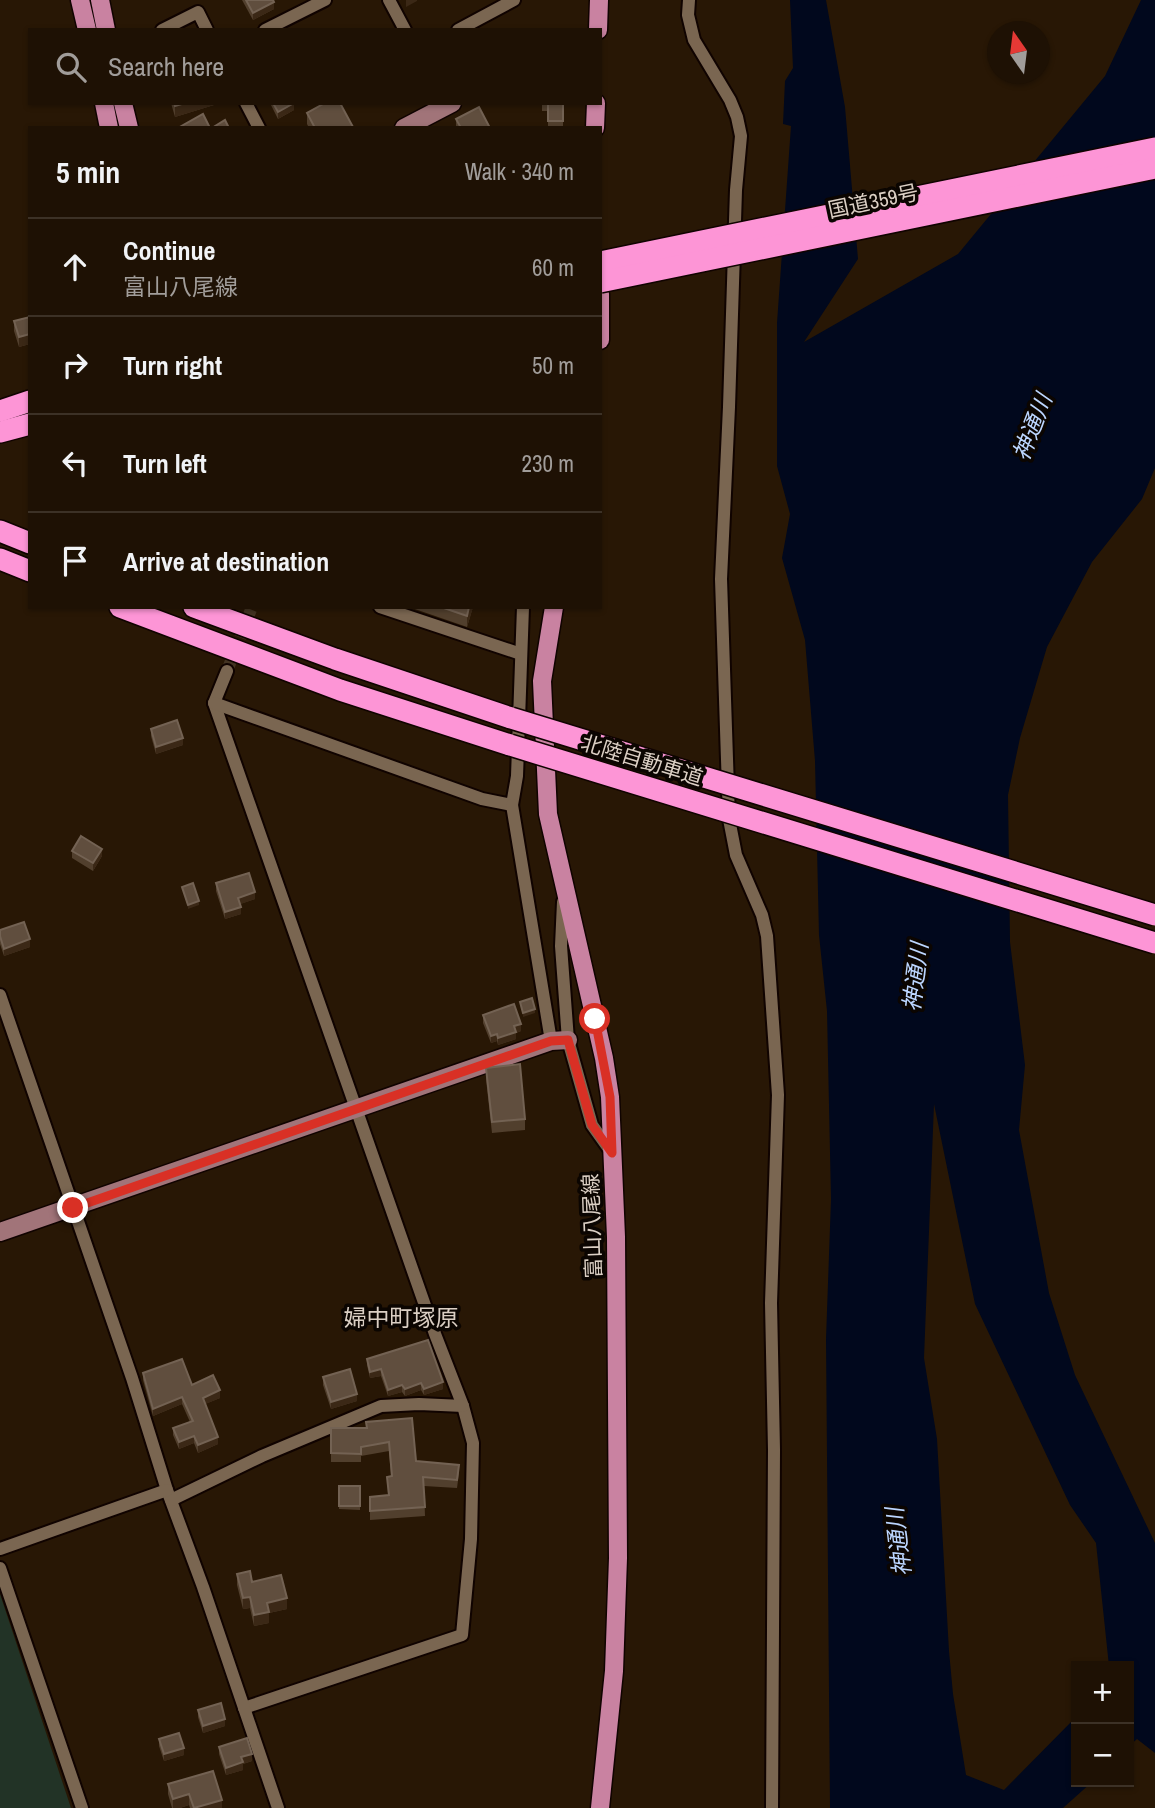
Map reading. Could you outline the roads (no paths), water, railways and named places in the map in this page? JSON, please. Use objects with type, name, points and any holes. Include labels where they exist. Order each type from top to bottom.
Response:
[{"type":"highway","name":"国道359号","points":[[602,262],[1155,148]]},
{"type":"highway","name":"国道359号","points":[[602,282],[1155,168]]},
{"type":"highway","points":[[0,411],[28,402]]},
{"type":"highway","points":[[0,432],[28,426]]},
{"type":"highway","points":[[0,531],[28,542]]},
{"type":"highway","points":[[0,559],[28,570]]},
{"type":"highway","name":"北陸自動車道","points":[[125,609],[340,690],[510,746],[1155,943]]},
{"type":"highway","name":"北陸自動車道","points":[[199,609],[335,659],[511,718],[1155,915]]},
{"type":"main road","points":[[80,0],[86,28]]},
{"type":"main road","points":[[100,0],[106,28]]},
{"type":"main road","points":[[598,28],[599,0]]},
{"type":"main road","points":[[104,105],[109,126]]},
{"type":"main road","points":[[124,105],[129,126]]},
{"type":"main road","points":[[595,126],[596,105]]},
{"type":"main road","name":"富山八尾線","points":[[554,609],[542,681],[548,814],[604,1058],[610,1097],[616,1237],[618,1558],[614,1671],[600,1808]]},
{"type":"street","points":[[269,28],[325,0]]},
{"type":"street","points":[[389,0],[404,28]]},
{"type":"street","points":[[462,28],[514,0]]},
{"type":"street","points":[[689,0],[688,15],[694,40],[730,100],[741,136],[736,190],[721,579],[729,819],[736,855],[762,915],[767,936],[778,1095],[771,1303],[774,1450],[772,1808]]},
{"type":"street","points":[[166,28],[198,12],[206,28]]},
{"type":"street","points":[[247,105],[258,126]]},
{"type":"street","points":[[408,126],[440,111]]},
{"type":"street","points":[[386,609],[520,654]]},
{"type":"street","points":[[523,609],[517,776],[512,805],[559,1041],[592,1125],[612,1153]]},
{"type":"street","points":[[227,671],[214,703],[435,1334],[463,1406],[473,1443],[471,1539],[462,1635],[244,1708]]},
{"type":"street","points":[[214,703],[481,799],[512,805]]},
{"type":"street","points":[[559,1041],[564,884]]},
{"type":"street","points":[[0,995],[278,1808]]},
{"type":"street","points":[[0,1232],[559,1041]]},
{"type":"street","points":[[0,1549],[169,1495],[381,1406],[463,1406]]},
{"type":"street","points":[[0,1568],[82,1808]]},
{"type":"water","name":"神通川","points":[[790,0],[826,0],[845,107],[858,259],[804,342],[958,254],[1105,76],[1141,0],[1155,0],[1155,468],[1142,499],[1092,562],[1047,647],[1020,738],[1008,795],[1010,942],[1025,1065],[1019,1130],[1049,1293],[1075,1375],[1155,1543],[1155,1753],[1137,1739],[1134,1742],[1134,1661],[1108,1661],[1096,1543],[1070,1505],[975,1304],[934,1104],[924,1358],[937,1439],[953,1694],[966,1775],[1004,1790],[1071,1722],[1071,1787],[1086,1787],[1063,1808],[830,1808],[826,1339],[831,1199],[827,1011],[819,935],[815,761],[805,640],[782,558],[790,514],[777,466],[777,323],[791,126],[783,124],[785,81],[793,68]]},
{"type":"tunnel","points":[[227,671],[251,609]]},
{"type":"district","name":"婦中町塚原","points":[[401,1317]]}]
